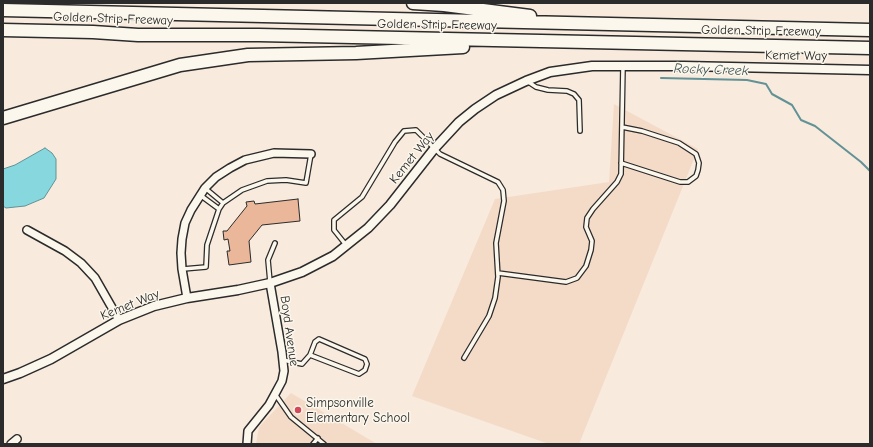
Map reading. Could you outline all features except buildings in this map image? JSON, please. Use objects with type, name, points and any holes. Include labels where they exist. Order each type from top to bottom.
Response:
[{"type":"highway","points":[[7,10],[52,3]]},
{"type":"highway","points":[[413,3],[444,5],[599,24]]},
{"type":"highway","name":"Golden Strip Freeway","points":[[7,10],[870,30]]},
{"type":"highway","name":"Golden Strip Freeway","points":[[3,30],[93,32],[138,35],[267,35],[870,48]]},
{"type":"highway","points":[[3,118],[180,65],[248,56],[356,53],[555,41]]},
{"type":"street","name":"Kemet Way","points":[[3,379],[51,359],[119,320],[154,306],[187,298],[270,283],[302,272],[332,256],[347,246],[368,228],[390,205],[434,149],[459,122],[496,95],[550,72],[592,66],[870,70]]},
{"type":"street","points":[[187,298],[181,253],[185,223],[205,188],[216,176],[245,160],[274,153],[311,154]]},
{"type":"street","points":[[27,230],[64,251],[81,263],[95,278],[119,320]]},
{"type":"street","name":"Boyd Avenue","points":[[247,444],[247,436],[251,427],[269,405],[282,381],[284,371],[270,283]]},
{"type":"lane","points":[[498,273],[566,282],[577,278],[586,266],[592,242],[586,227],[587,218],[617,182],[620,174],[623,66]]},
{"type":"lane","points":[[526,81],[536,87],[548,90],[567,91],[574,94],[579,100],[580,131]]},
{"type":"lane","points":[[621,163],[680,182],[688,182],[696,176],[699,164],[696,154],[679,143],[642,131],[622,127]]},
{"type":"lane","points":[[347,246],[334,230],[334,220],[362,197],[394,142],[404,131],[416,130],[440,154],[498,182],[503,190],[504,201],[496,243],[498,273],[495,298],[489,316],[464,358]]},
{"type":"lane","points":[[182,269],[206,267],[207,244],[219,209],[223,204],[242,190],[267,181],[286,180],[306,183],[311,154]]},
{"type":"lane","points":[[205,188],[223,204]]},
{"type":"lane","points":[[200,195],[219,209]]},
{"type":"lane","points":[[270,283],[268,260],[275,243]]},
{"type":"lane","points":[[283,360],[302,364],[310,355],[315,342],[319,340],[364,359],[367,364],[364,370],[359,374],[310,355]]},
{"type":"lane","points":[[275,394],[291,417],[324,444]]},
{"type":"lane","points":[[313,444],[318,438]]},
{"type":"shaded area","points":[[614,104],[698,149],[579,444],[549,444],[412,396],[495,199],[609,182]]},
{"type":"shaded area","name":"Simpsonville Elementary School","points":[[291,393],[377,444],[256,444],[259,427]]},
{"type":"water","points":[[45,148],[52,153],[56,159],[56,179],[44,198],[25,206],[6,208],[3,206],[3,169],[15,165]]},
{"type":"waterway","name":"Rocky Creek","points":[[661,78],[747,80],[766,84],[772,94],[792,105],[801,120],[815,126],[861,162],[870,171]]},
{"type":"place","name":"Simpsonville Elementary School","points":[[298,410]]}]
